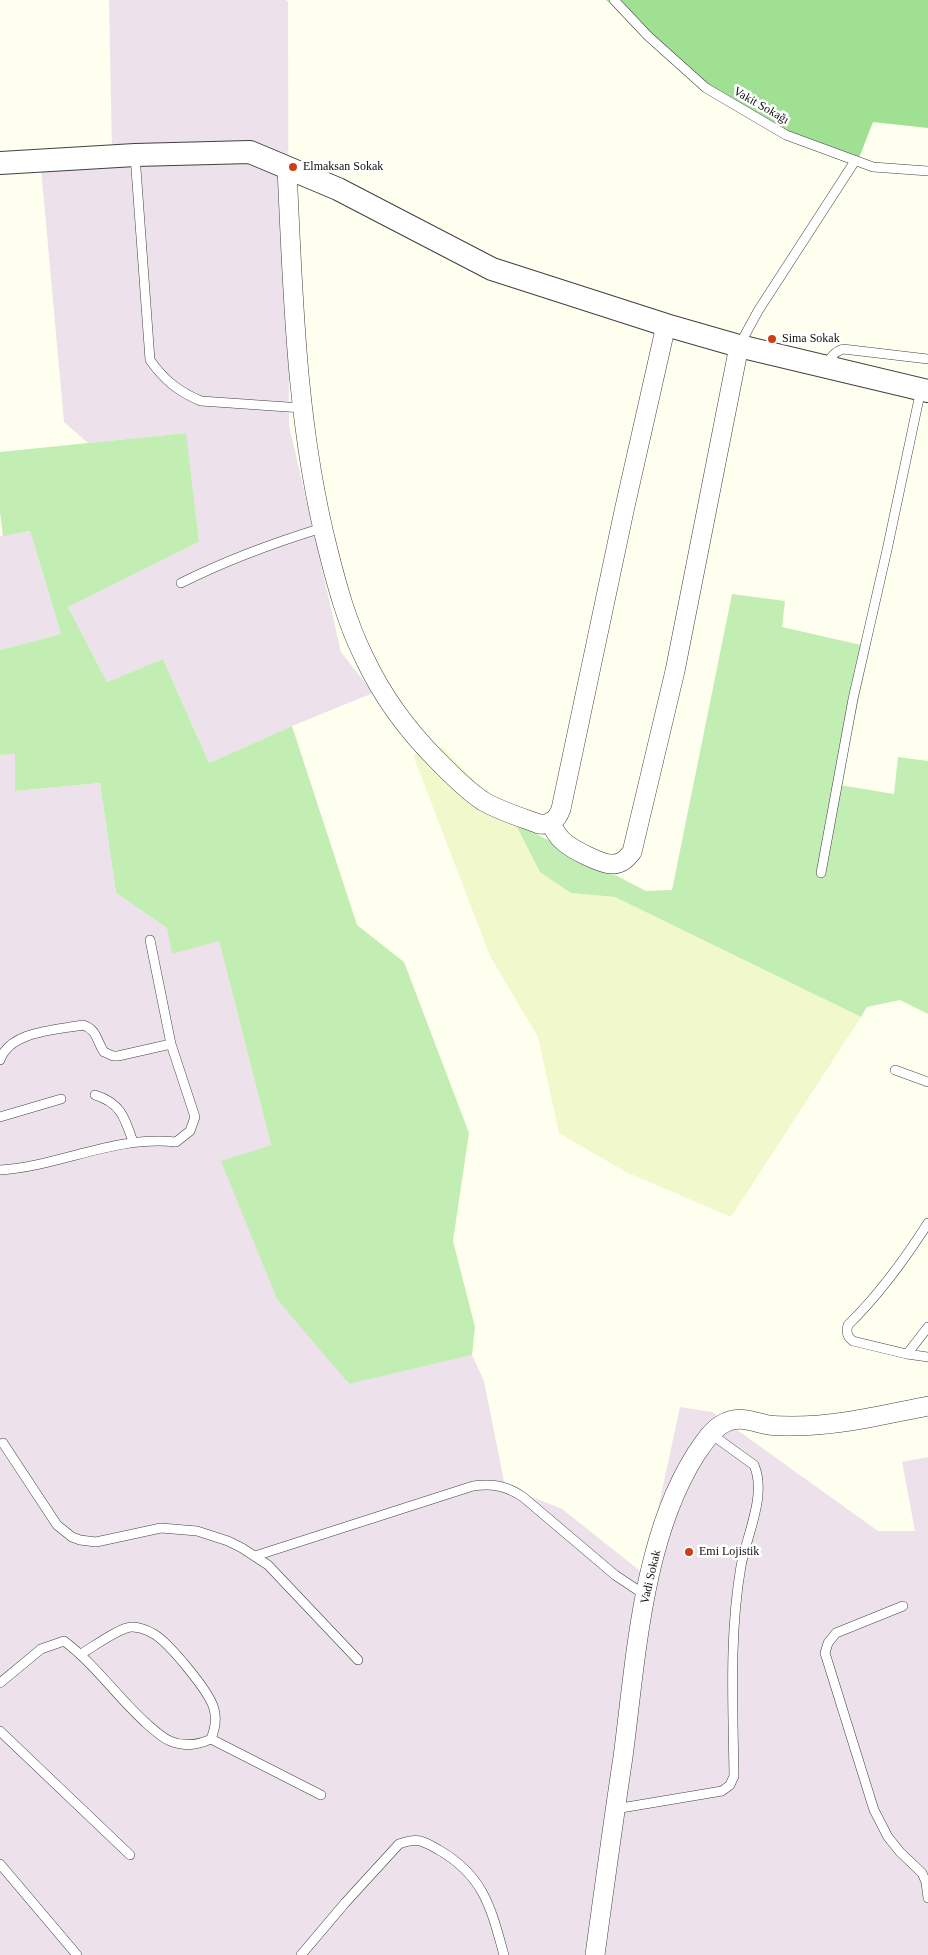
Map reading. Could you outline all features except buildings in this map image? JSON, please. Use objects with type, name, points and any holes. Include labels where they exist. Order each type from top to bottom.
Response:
[{"type":"street","points":[[0,163],[134,155],[250,152],[338,189],[492,269],[666,325],[739,346],[925,390]]},
{"type":"street","points":[[287,168],[302,408],[313,484],[322,528],[333,572],[354,636],[374,677],[402,721],[419,742],[468,790],[482,800],[499,809],[539,824],[555,819],[561,809],[624,511],[666,325]]},
{"type":"street","points":[[550,822],[556,834],[563,841],[602,863],[619,863],[632,852],[675,671],[739,346]]},
{"type":"street","name":"Vadi Sokak","points":[[595,1955],[645,1595],[663,1528],[683,1475],[703,1443],[711,1434],[719,1426],[738,1419],[752,1420],[767,1425],[821,1425],[861,1421],[928,1406]]},
{"type":"lane","name":"Vakit Sokağı","points":[[614,0],[648,36],[706,88],[786,135],[873,167],[928,170]]},
{"type":"lane","points":[[134,155],[150,360],[168,382],[189,396],[201,401],[302,408]]},
{"type":"lane","points":[[739,346],[758,311],[855,161]]},
{"type":"lane","points":[[827,368],[830,358],[844,349],[928,358]]},
{"type":"lane","points":[[821,873],[853,699],[925,390]]},
{"type":"lane","points":[[182,583],[214,566],[242,555],[322,528]]},
{"type":"lane","points":[[0,1170],[32,1165],[133,1142],[160,1140],[176,1142],[186,1136],[195,1117],[171,1044],[150,940]]},
{"type":"lane","points":[[0,1060],[8,1046],[18,1039],[82,1025],[92,1029],[104,1052],[113,1056],[171,1044]]},
{"type":"lane","points":[[895,1070],[928,1082]]},
{"type":"lane","points":[[95,1095],[104,1098],[119,1108],[127,1123],[133,1142]]},
{"type":"lane","points":[[0,1118],[61,1099]]},
{"type":"lane","points":[[928,1223],[895,1271],[870,1302],[848,1324],[846,1329],[848,1337],[853,1342],[928,1357]]},
{"type":"lane","points":[[907,1354],[928,1327]]},
{"type":"lane","points":[[615,1809],[722,1791],[730,1785],[734,1776],[732,1652],[734,1625],[742,1564],[760,1488],[754,1465],[711,1434]]},
{"type":"lane","points":[[3,1443],[57,1526],[72,1537],[88,1542],[96,1542],[161,1528],[179,1528],[214,1536],[242,1548],[268,1565],[358,1660]]},
{"type":"lane","points":[[255,1556],[473,1486],[489,1484],[507,1488],[523,1497],[615,1575],[645,1595]]},
{"type":"lane","points":[[903,1606],[836,1633],[828,1643],[825,1653],[874,1810],[888,1837],[900,1852],[922,1873],[926,1882],[928,1898]]},
{"type":"lane","points":[[0,1683],[41,1649],[64,1641],[81,1654],[125,1704],[168,1741],[189,1745],[211,1739],[216,1723],[216,1715],[210,1698],[195,1678],[155,1634],[142,1628],[127,1627],[81,1654]]},
{"type":"lane","points":[[0,1731],[130,1855]]},
{"type":"lane","points":[[211,1739],[321,1795]]},
{"type":"lane","points":[[301,1955],[345,1903],[400,1844],[409,1840],[421,1840],[454,1858],[481,1888],[490,1906],[504,1955]]},
{"type":"lane","points":[[0,1864],[77,1955]]},
{"type":"shaded area","points":[[109,0],[286,0],[288,2],[289,425],[341,652],[373,693],[209,763],[163,659],[107,682],[68,607],[199,542],[185,433],[88,443],[64,422],[40,157],[112,151]]},
{"type":"shaded area","points":[[30,531],[61,634],[0,650],[0,536]]},
{"type":"shaded area","points":[[15,754],[15,791],[100,783],[116,893],[167,928],[219,941],[271,1145],[222,1161],[348,1384],[472,1355],[484,1381],[505,1486],[562,1509],[644,1574],[680,1407],[712,1412],[878,1531],[915,1531],[902,1462],[928,1457],[928,1955],[0,1955],[0,755]]},
{"type":"green space","points":[[606,0],[928,0],[928,128],[873,122],[859,158],[787,136],[705,84]]},
{"type":"green space","points":[[186,433],[199,542],[68,607],[107,682],[163,659],[209,763],[292,726],[357,925],[404,962],[469,1133],[453,1241],[475,1327],[472,1355],[349,1384],[277,1299],[221,1161],[271,1145],[219,941],[172,954],[167,928],[116,893],[100,783],[15,791],[15,754],[0,755],[0,650],[61,634],[30,531],[3,536],[0,512],[0,452]]},
{"type":"green space","points":[[732,594],[785,601],[782,627],[870,647],[840,785],[894,794],[898,757],[928,761],[928,1014],[900,1000],[867,1007],[861,1017],[615,897],[571,893],[540,872],[515,823],[646,891],[672,890]]},
{"type":"green space","points":[[442,747],[515,823],[571,893],[615,897],[861,1017],[731,1217],[626,1172],[559,1133],[538,1037],[490,956],[413,755]]},
{"type":"place","name":"Elmaksan Sokak","points":[[293,167]]},
{"type":"place","name":"Sima Sokak","points":[[772,339]]},
{"type":"place","name":"Emi Lojistik","points":[[689,1552]]}]
